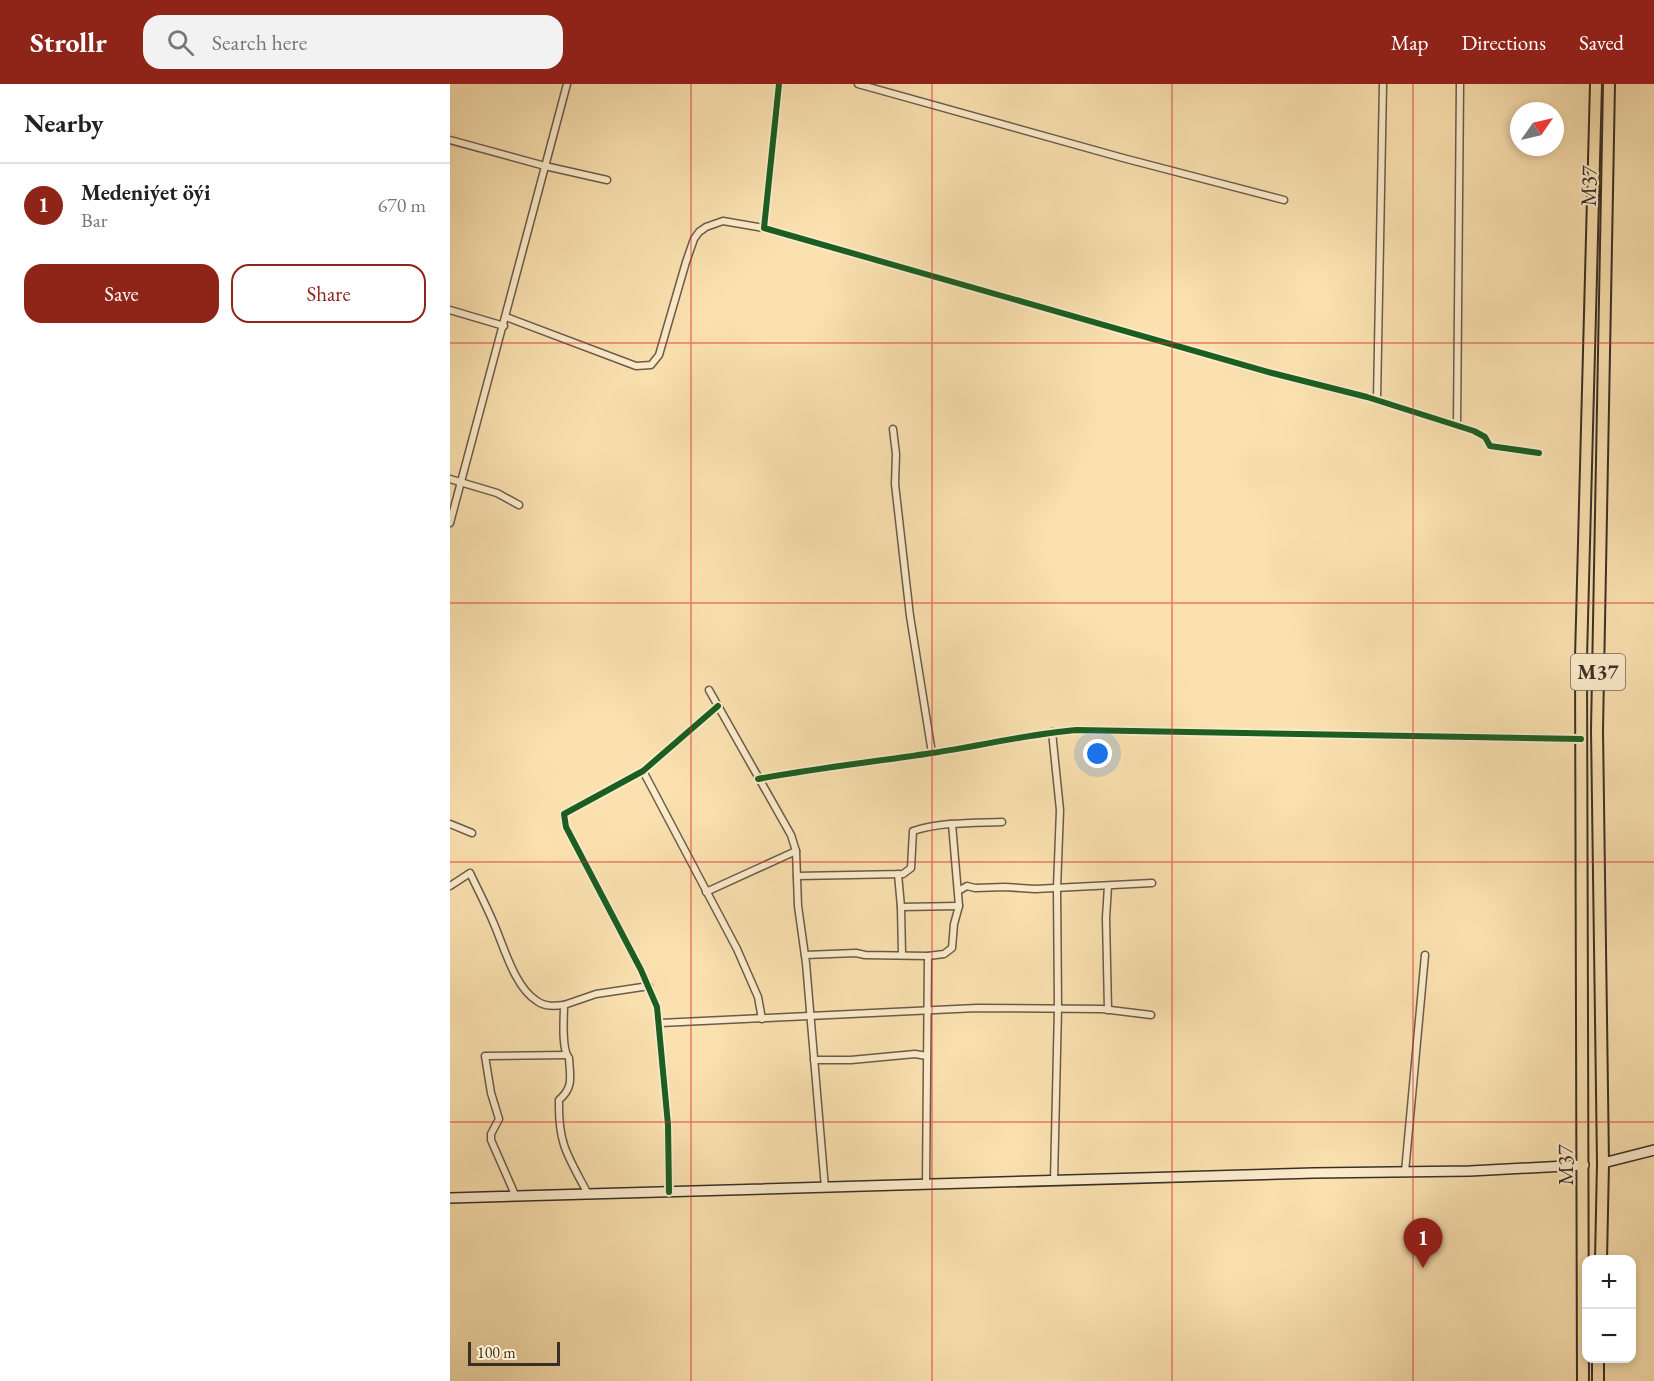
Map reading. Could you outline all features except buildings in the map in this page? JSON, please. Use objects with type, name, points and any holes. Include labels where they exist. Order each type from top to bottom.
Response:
[{"type":"highway","name":"M37","points":[[1583,1381],[1581,739],[1596,84]]},
{"type":"highway","name":"M37","points":[[1601,1255],[1603,1163],[1597,730],[1609,84]]},
{"type":"highway","points":[[1587,432],[1604,432]]},
{"type":"highway","points":[[1598,1363],[1598,1381]]},
{"type":"main road","points":[[1603,1163],[1654,1150]]},
{"type":"main road","points":[[450,1198],[1584,1165]]},
{"type":"street","points":[[450,523],[567,84]]},
{"type":"street","points":[[764,228],[779,84]]},
{"type":"street","points":[[858,84],[1284,200]]},
{"type":"street","points":[[1377,400],[1383,84]]},
{"type":"street","points":[[1457,425],[1460,84]]},
{"type":"street","points":[[450,140],[607,180]]},
{"type":"street","points":[[506,317],[636,366],[651,365],[659,355],[690,249],[699,232],[723,221],[764,228],[1242,364],[1377,400],[1474,431],[1485,437],[1490,446],[1539,453]]},
{"type":"street","points":[[450,310],[504,326]]},
{"type":"street","points":[[893,429],[896,454],[895,484],[910,616],[932,753]]},
{"type":"street","points":[[450,479],[497,493],[519,505]]},
{"type":"street","points":[[709,690],[791,835],[796,851],[798,906],[805,955],[825,1188]]},
{"type":"street","points":[[669,1192],[668,1125],[657,1007],[649,986],[566,826],[564,814],[643,771],[718,706]]},
{"type":"street","points":[[758,779],[810,769],[932,753],[1052,732],[1077,730],[1581,739]]},
{"type":"street","points":[[1052,732],[1060,810],[1057,888],[1059,1008],[1054,1181]]},
{"type":"street","points":[[643,771],[737,949],[760,1005],[762,1019]]},
{"type":"street","points":[[797,876],[903,874],[911,868],[913,831],[952,825],[1002,822]]},
{"type":"street","points":[[450,824],[472,833]]},
{"type":"street","points":[[805,955],[856,953],[928,956],[944,954],[952,948],[954,924],[959,906],[952,825]]},
{"type":"street","points":[[706,892],[796,851]]},
{"type":"street","points":[[450,886],[470,873],[512,967],[525,989],[536,1001],[549,1006],[564,1005],[596,994],[649,986]]},
{"type":"street","points":[[898,873],[902,955]]},
{"type":"street","points":[[958,891],[967,886],[975,888],[1057,888],[1152,883]]},
{"type":"street","points":[[1108,886],[1106,918],[1108,1010]]},
{"type":"street","points":[[901,907],[959,906]]},
{"type":"street","points":[[1405,1172],[1425,955]]},
{"type":"street","points":[[926,1185],[928,956]]},
{"type":"street","points":[[564,1005],[566,1055],[569,1058],[570,1082],[568,1092],[559,1100],[561,1140],[588,1194]]},
{"type":"street","points":[[660,1023],[977,1008],[1059,1008],[1151,1015]]},
{"type":"street","points":[[813,1060],[851,1060],[915,1054],[927,1056]]},
{"type":"street","points":[[516,1197],[491,1140],[491,1134],[499,1119],[491,1093],[485,1056],[566,1055]]},
{"type":"cycle path","points":[[779,84],[764,228],[1272,373],[1367,397],[1474,431],[1485,437],[1490,446],[1539,453]]},
{"type":"cycle path","points":[[669,1192],[668,1125],[657,1007],[641,970],[566,827],[564,814],[643,771],[718,706]]},
{"type":"cycle path","points":[[758,779],[1077,730],[1581,739]]},
{"type":"place","name":"Medeniýet öýi","points":[[1423,1268]]}]
